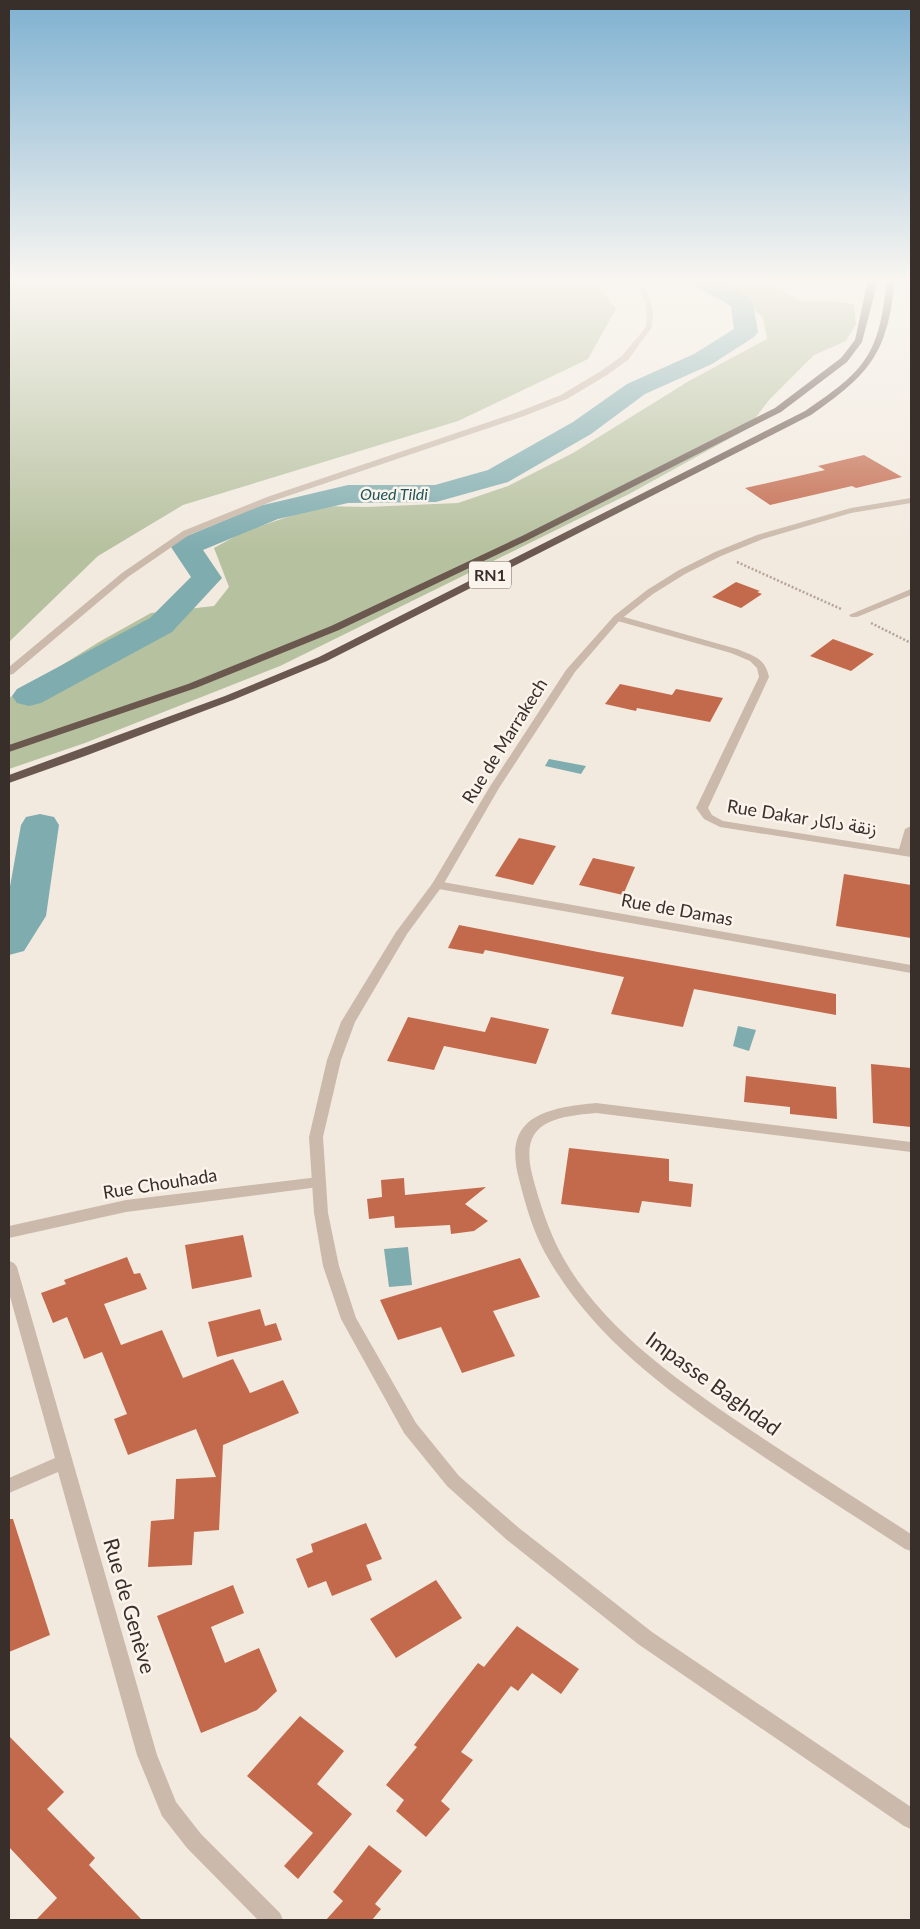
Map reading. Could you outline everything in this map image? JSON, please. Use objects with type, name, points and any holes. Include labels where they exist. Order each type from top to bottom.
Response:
[{"type":"highway","name":"RN1","points":[[9,749],[192,686],[335,628],[525,538],[778,410],[831,370]]},
{"type":"highway","name":"RN1","points":[[9,779],[229,698],[324,659],[808,413],[844,388],[861,370]]},
{"type":"street","points":[[9,672],[125,575],[186,532],[270,499],[522,414],[564,397],[608,370]]},
{"type":"street","name":"Rue de Marrakech","points":[[911,501],[851,511],[760,537],[718,554],[682,572],[650,592],[618,618],[571,670],[494,788],[437,885],[402,932],[348,1022],[334,1060],[316,1136],[321,1213],[331,1266],[349,1319],[410,1428],[453,1481],[513,1534],[645,1638],[911,1819]]},
{"type":"street","points":[[854,616],[911,592]]},
{"type":"street","name":"Rue Dakar زنقة داكار","points":[[618,618],[734,651],[753,659],[762,667],[764,677],[702,808],[708,818],[720,824],[907,853]]},
{"type":"street","points":[[907,853],[911,829]]},
{"type":"street","name":"Rue de Damas","points":[[437,885],[911,970]]},
{"type":"street","name":"Impasse Baghdad","points":[[911,1147],[596,1108],[560,1111],[538,1118],[523,1138],[522,1160],[528,1192],[540,1230],[593,1313],[633,1354],[704,1408],[911,1542]]},
{"type":"street","name":"Rue Chouhada","points":[[9,1232],[126,1206],[319,1182]]},
{"type":"street","name":"Rue de Genève","points":[[9,1267],[147,1756],[169,1809],[194,1841],[274,1920]]},
{"type":"street","points":[[9,1486],[65,1461]]},
{"type":"path","points":[[718,554],[911,643]]},
{"type":"green space","points":[[9,370],[565,370],[458,421],[183,505],[98,556],[9,642]]},
{"type":"green space","points":[[709,370],[799,370],[769,400],[747,429],[629,494],[280,666],[85,743],[9,769],[9,698],[99,642],[151,613],[214,606],[229,587],[214,548],[243,532],[320,506],[367,507],[458,503],[508,486],[573,453]]},
{"type":"water","points":[[549,759],[586,766],[581,774],[545,766]]},
{"type":"water","points":[[738,1026],[756,1030],[749,1051],[733,1046]]},
{"type":"water","points":[[408,1247],[412,1285],[389,1287],[384,1249]]},
{"type":"building","points":[[864,455],[902,477],[856,488],[852,486],[770,505],[745,488],[825,470],[818,466]]},
{"type":"building","points":[[736,582],[760,591],[757,592],[762,594],[741,608],[712,597]]},
{"type":"building","points":[[833,639],[874,654],[851,671],[810,656]]},
{"type":"building","points":[[620,684],[672,695],[676,689],[723,698],[710,722],[637,708],[636,711],[605,704]]},
{"type":"building","points":[[519,838],[556,846],[533,885],[495,876]]},
{"type":"building","points":[[593,858],[635,867],[623,895],[579,885]]},
{"type":"building","points":[[844,874],[911,885],[911,938],[836,926]]},
{"type":"building","points":[[459,925],[598,952],[836,994],[836,1015],[694,989],[683,1027],[611,1014],[624,977],[485,950],[483,954],[448,948]]},
{"type":"building","points":[[408,1017],[485,1032],[491,1017],[549,1029],[536,1064],[444,1046],[434,1070],[387,1061]]},
{"type":"building","points":[[871,1064],[911,1068],[911,1127],[873,1123]]},
{"type":"building","points":[[746,1076],[836,1087],[837,1119],[790,1114],[790,1107],[744,1102]]},
{"type":"building","points":[[569,1148],[669,1159],[669,1181],[693,1184],[691,1207],[642,1201],[639,1213],[561,1204]]},
{"type":"building","points":[[404,1178],[405,1195],[486,1187],[465,1204],[488,1221],[474,1231],[451,1234],[450,1225],[395,1228],[394,1216],[369,1219],[367,1199],[382,1197],[381,1180]]},
{"type":"building","points":[[243,1235],[252,1277],[192,1289],[185,1245]]},
{"type":"building","points":[[127,1257],[134,1274],[140,1273],[147,1289],[104,1304],[121,1345],[162,1330],[183,1378],[233,1359],[250,1393],[283,1380],[299,1413],[223,1445],[219,1530],[194,1532],[192,1565],[148,1567],[151,1521],[174,1519],[176,1479],[216,1477],[196,1429],[128,1455],[114,1419],[127,1414],[102,1352],[84,1359],[67,1317],[53,1323],[41,1293],[66,1284],[64,1280]]},
{"type":"building","points":[[520,1258],[540,1297],[493,1311],[515,1356],[462,1373],[441,1327],[398,1340],[380,1300]]},
{"type":"building","points":[[260,1309],[265,1326],[276,1323],[282,1340],[217,1357],[208,1322]]},
{"type":"building","points":[[9,1519],[13,1519],[50,1635],[9,1652]]},
{"type":"building","points":[[366,1523],[382,1559],[366,1565],[372,1580],[332,1596],[326,1581],[308,1588],[296,1559],[313,1552],[311,1544]]},
{"type":"building","points":[[436,1580],[462,1618],[396,1658],[370,1619]]},
{"type":"building","points":[[233,1585],[244,1613],[211,1627],[225,1663],[259,1648],[277,1691],[257,1710],[201,1733],[157,1616]]},
{"type":"building","points":[[517,1626],[579,1669],[561,1694],[532,1673],[518,1691],[511,1686],[461,1752],[473,1760],[441,1801],[450,1809],[426,1837],[396,1811],[404,1800],[386,1785],[417,1747],[414,1745],[478,1663],[484,1667]]},
{"type":"building","points":[[300,1716],[344,1751],[317,1784],[352,1814],[298,1879],[284,1866],[313,1833],[247,1776]]},
{"type":"building","points":[[9,1736],[64,1792],[47,1809],[95,1858],[89,1865],[142,1920],[36,1920],[57,1898],[9,1847]]},
{"type":"building","points":[[369,1845],[402,1871],[375,1904],[381,1909],[372,1920],[326,1920],[343,1901],[333,1892]]},
{"type":"waterway","name":"Oued Tildi","points":[[29,696],[161,625],[207,578],[186,547],[269,512],[348,494],[436,493],[498,476],[582,428],[636,389],[678,370]]},
{"type":"waterway","name":"Oued Tildi","points":[[9,942],[25,916],[40,825]]}]
